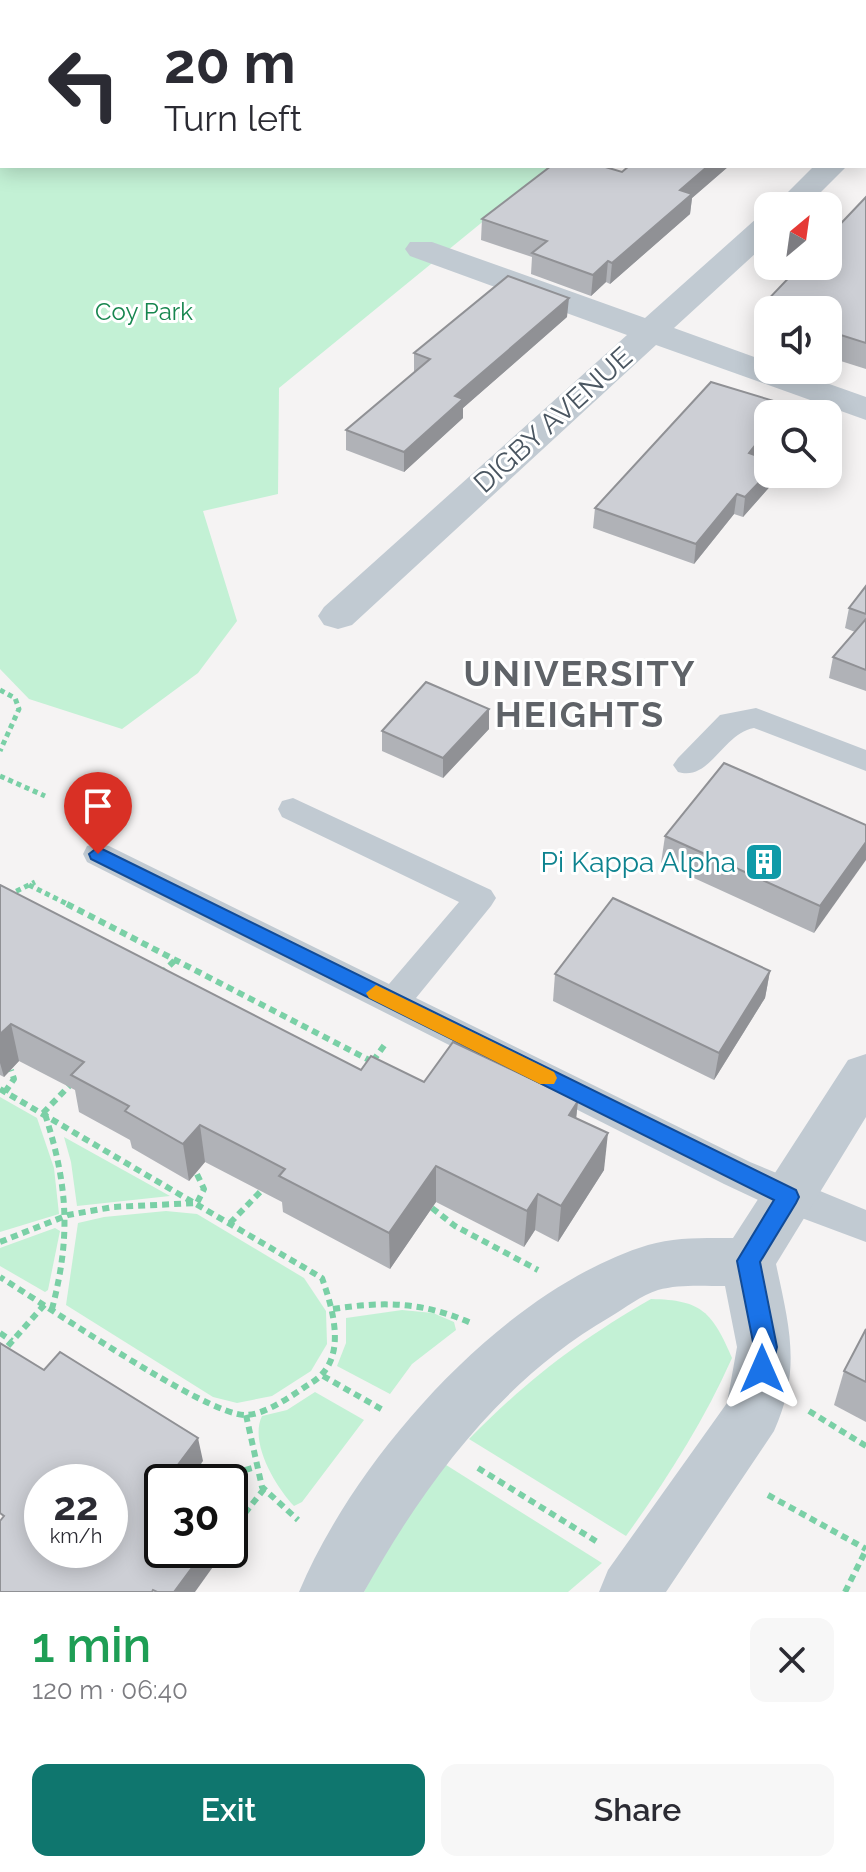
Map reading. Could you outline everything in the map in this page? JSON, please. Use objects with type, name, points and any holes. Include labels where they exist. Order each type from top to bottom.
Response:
[{"type":"street","points":[[804,192],[830,168]]},
{"type":"street","name":"DIGBY AVENUE","points":[[338,616],[754,238]]},
{"type":"street","points":[[421,249],[649,334],[866,409]]},
{"type":"street","points":[[618,1570],[754,1412],[765,1347],[748,1261],[866,1074]]},
{"type":"street","points":[[330,1592],[391,1489],[429,1437],[488,1376],[529,1341],[578,1304],[651,1268],[748,1261]]},
{"type":"lane","points":[[688,765],[730,722],[756,718],[866,761]]},
{"type":"lane","points":[[293,809],[480,898],[394,1002]]},
{"type":"lane","points":[[98,854],[788,1197],[866,1226]]},
{"type":"path","points":[[0,690],[15,698],[19,709],[0,751]]},
{"type":"path","points":[[0,776],[45,796]]},
{"type":"path","points":[[0,899],[32,884],[372,1062],[364,1072]]},
{"type":"path","points":[[155,981],[175,960]]},
{"type":"path","points":[[0,1277],[206,1403],[246,1415],[280,1402],[323,1376],[336,1343],[333,1309],[322,1278],[3,1091],[14,1079],[11,1070]]},
{"type":"path","points":[[44,1113],[75,1079]]},
{"type":"path","points":[[44,1113],[63,1166],[68,1215],[65,1248],[52,1309]]},
{"type":"path","points":[[196,1172],[204,1189],[197,1203]]},
{"type":"path","points":[[230,1223],[268,1184]]},
{"type":"path","points":[[0,1242],[68,1215],[113,1207],[197,1203]]},
{"type":"path","points":[[432,1208],[455,1226],[543,1273]]},
{"type":"path","points":[[333,1309],[391,1299],[433,1305],[471,1323]]},
{"type":"path","points":[[0,1355],[45,1304]]},
{"type":"path","points":[[0,1333],[12,1341]]},
{"type":"path","points":[[323,1376],[383,1410]]},
{"type":"path","points":[[805,1410],[836,1425],[866,1446]]},
{"type":"path","points":[[246,1415],[256,1467],[264,1489],[298,1520]]},
{"type":"path","points":[[473,1465],[618,1570]]},
{"type":"path","points":[[248,1470],[256,1467]]},
{"type":"path","points":[[248,1509],[264,1489]]},
{"type":"path","points":[[768,1495],[866,1549],[845,1592]]},
{"type":"green space","name":"Coy Park","points":[[0,168],[549,168],[279,388],[278,494],[203,511],[237,621],[198,673],[122,729],[29,699],[0,669]]},
{"type":"green space","points":[[0,1097],[37,1118],[54,1168],[59,1214],[0,1232]]},
{"type":"green space","points":[[64,1137],[170,1196],[77,1206]]},
{"type":"green space","points":[[166,1211],[197,1214],[304,1278],[326,1311],[327,1344],[311,1371],[272,1396],[237,1403],[213,1397],[66,1305],[78,1223],[104,1217]]},
{"type":"green space","points":[[55,1228],[60,1231],[48,1290],[45,1292],[0,1266],[0,1248]]},
{"type":"green space","points":[[651,1299],[682,1302],[703,1312],[718,1330],[732,1358],[684,1449],[626,1536],[469,1439],[555,1362]]},
{"type":"green space","points":[[402,1310],[433,1313],[454,1322],[456,1330],[412,1364],[390,1394],[337,1366],[346,1343],[346,1318]]},
{"type":"green space","points":[[315,1392],[364,1420],[302,1502],[294,1506],[266,1464],[259,1427],[262,1416],[287,1410]]},
{"type":"green space","points":[[443,1463],[602,1563],[568,1592],[364,1592],[388,1544]]},
{"type":"building","points":[[548,168],[609,168],[622,172],[627,168],[706,168],[680,190],[692,194],[612,263],[608,261],[593,275],[532,253],[547,241],[482,219]]},
{"type":"building","points":[[866,197],[866,343],[842,335],[842,296],[771,296],[787,280],[842,280],[842,222]]},
{"type":"building","points":[[508,276],[569,298],[455,396],[463,399],[404,452],[346,430],[430,359],[414,353]]},
{"type":"building","points":[[711,382],[770,400],[754,400],[754,447],[749,453],[754,455],[754,488],[745,497],[737,494],[696,544],[595,508]]},
{"type":"building","points":[[866,586],[866,614],[849,608]]},
{"type":"building","points":[[866,619],[866,670],[833,657]]},
{"type":"building","points":[[426,682],[489,709],[443,758],[382,731]]},
{"type":"building","name":"Pi Kappa Alpha","points":[[724,763],[866,825],[866,842],[820,906],[665,836]]},
{"type":"building","points":[[0,885],[361,1070],[371,1056],[424,1082],[453,1042],[578,1101],[569,1115],[608,1133],[561,1206],[538,1194],[527,1211],[436,1166],[389,1233],[279,1176],[285,1169],[200,1125],[183,1144],[125,1111],[129,1106],[71,1075],[84,1062],[11,1024],[0,1034]]},
{"type":"building","points":[[613,898],[770,971],[719,1053],[555,974]]},
{"type":"building","points":[[866,1329],[866,1382],[844,1371]]},
{"type":"building","points":[[0,1343],[44,1370],[60,1352],[198,1438],[178,1464],[144,1464],[144,1568],[192,1568],[174,1592],[0,1592],[0,1521],[4,1516],[0,1513]]},
{"type":"slow traffic","points":[[376,993],[547,1078]]},
{"type":"place","name":"Pi Kappa Alpha","points":[[764,862]]},
{"type":"district","name":"UNIVERSITY HEIGHTS","points":[[580,694]]},
{"type":"route","points":[[98,854],[788,1197],[748,1261],[765,1347],[762,1369]]}]
